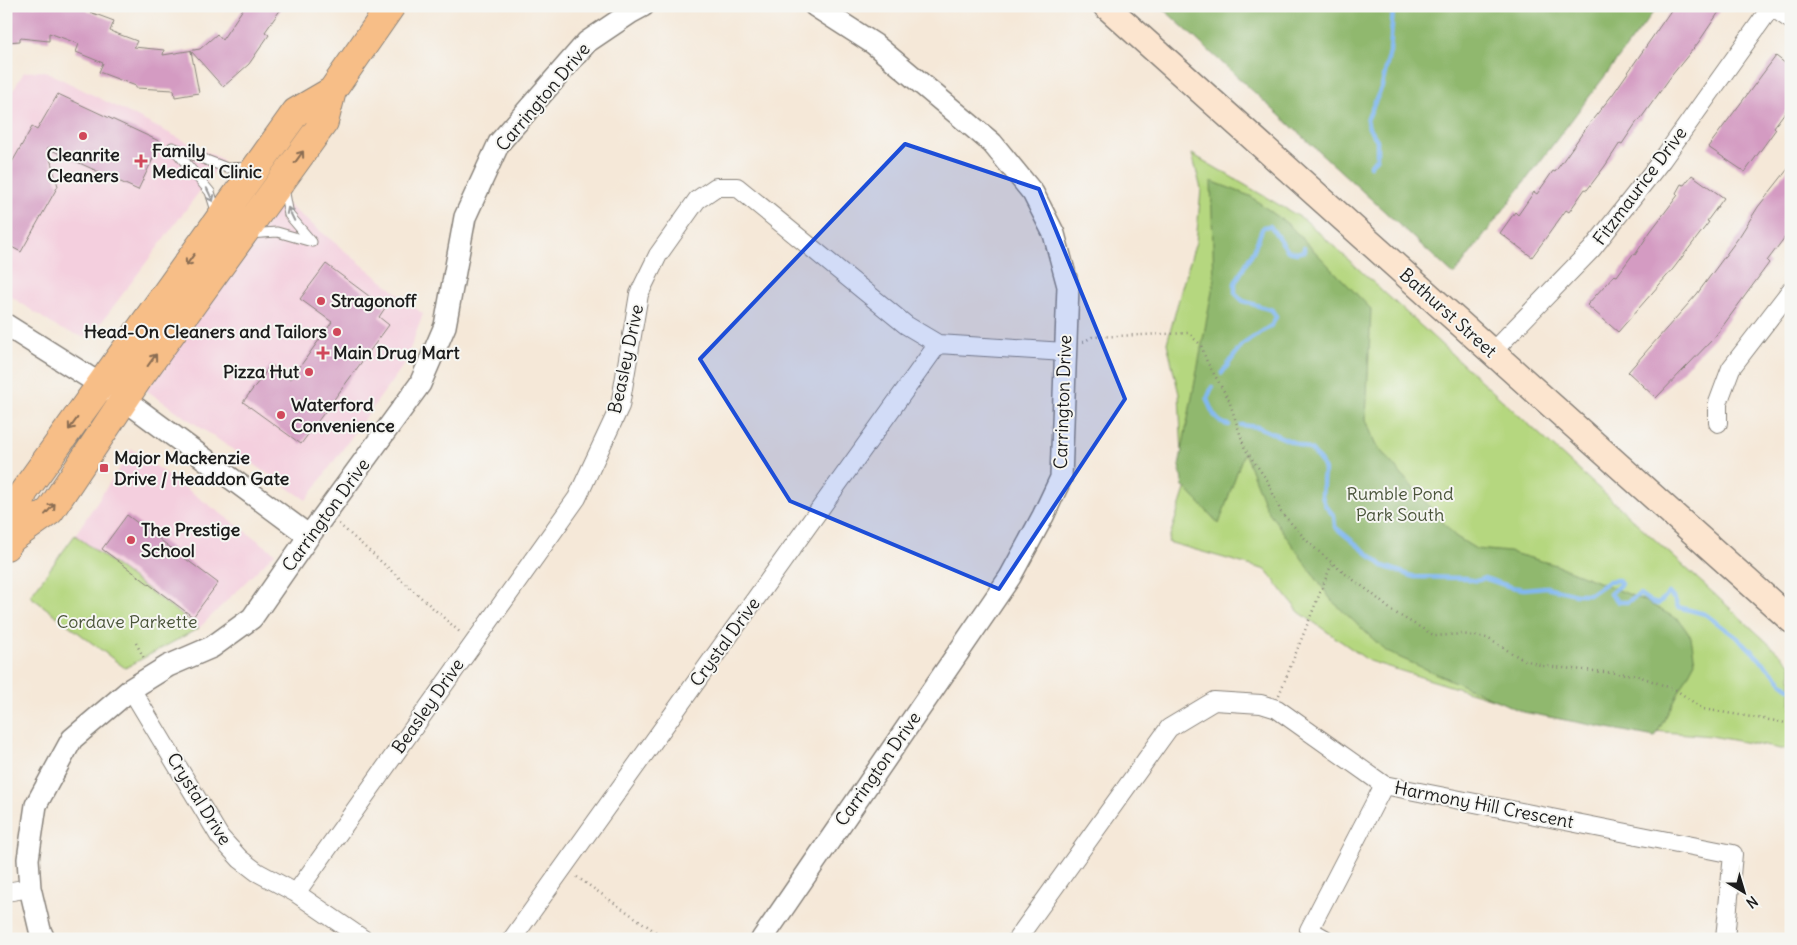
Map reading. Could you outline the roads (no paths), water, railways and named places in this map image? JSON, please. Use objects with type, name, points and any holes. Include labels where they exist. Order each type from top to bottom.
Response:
[{"type":"main road","points":[[9,542],[50,511],[138,379],[324,122],[332,91],[391,6]]},
{"type":"main road","name":"Bathurst Street","points":[[1106,6],[1791,620]]},
{"type":"main road","points":[[9,542],[23,493],[296,112],[332,91]]},
{"type":"street","name":"Carrington Drive","points":[[44,939],[30,888],[28,859],[36,805],[72,739],[131,688],[168,666],[212,647],[252,618],[308,536],[327,513],[420,384],[445,326],[465,217],[500,143],[587,42],[643,6]]},
{"type":"street","name":"Carrington Drive","points":[[762,939],[1010,577],[1044,516],[1061,478],[1068,286],[1054,234],[1033,193],[992,143],[874,44],[815,6]]},
{"type":"street","name":"Fitzmaurice Drive","points":[[1492,352],[1592,249],[1662,160],[1772,6]]},
{"type":"street","points":[[1772,6],[1791,20]]},
{"type":"street","name":"Beasley Drive","points":[[296,893],[472,643],[577,498],[620,406],[639,294],[658,255],[697,200],[716,188],[737,188],[906,325],[938,344],[1065,352]]},
{"type":"street","points":[[1718,423],[1718,403],[1731,368],[1791,290]]},
{"type":"street","points":[[6,325],[125,400],[308,536]]},
{"type":"street","name":"Crystal Drive","points":[[512,939],[938,344]]},
{"type":"street","name":"Crystal Drive","points":[[131,688],[220,837],[240,859],[257,872],[296,893],[363,939]]},
{"type":"street","name":"Harmony Hill Crescent","points":[[1017,939],[1169,728],[1214,701],[1261,704],[1274,708],[1384,785],[1733,854],[1725,939]]},
{"type":"street","points":[[1325,939],[1309,930],[1384,785]]},
{"type":"street","points":[[6,892],[30,888]]},
{"type":"lane","points":[[219,221],[210,192],[172,147],[227,168],[258,166]]},
{"type":"lane","points":[[244,234],[277,232],[312,242],[289,215],[282,180]]},
{"type":"waterway","points":[[1370,166],[1377,157],[1377,140],[1369,128],[1367,120],[1382,86],[1390,51],[1392,6]]},
{"type":"waterway","points":[[1222,373],[1242,345],[1272,325],[1276,317],[1272,310],[1243,301],[1235,293],[1235,283],[1254,250],[1263,227],[1270,226],[1288,251],[1297,253],[1304,251],[1304,248]]},
{"type":"waterway","points":[[1212,387],[1207,399],[1210,408],[1217,419],[1229,425]]},
{"type":"waterway","points":[[1241,425],[1258,427],[1311,450],[1321,462],[1324,470],[1322,496],[1325,505],[1334,516],[1335,527],[1383,566],[1415,577],[1466,578],[1475,581],[1484,578],[1511,587],[1524,589],[1546,587],[1576,594],[1590,594],[1609,581],[1618,580],[1621,584],[1610,594],[1619,602],[1627,602],[1640,594],[1651,602],[1658,604],[1669,593],[1678,607],[1705,614],[1743,642],[1791,689]]},
{"type":"place","name":"Cleanrite Cleaners","points":[[83,136]]},
{"type":"place","name":"Family Medical Clinic","points":[[141,161]]},
{"type":"place","name":"Stragonoff","points":[[321,301]]},
{"type":"place","name":"Head-On Cleaners and Tailors","points":[[337,332]]},
{"type":"place","name":"Main Drug Mart","points":[[323,353]]},
{"type":"place","name":"Pizza Hut","points":[[309,372]]},
{"type":"place","name":"Waterford Convenience","points":[[281,415]]},
{"type":"place","name":"Major Mackenzie Drive / Headdon Gate","points":[[104,468]]},
{"type":"place","name":"The Prestige School","points":[[131,540]]},
{"type":"park label","name":"Rumble Pond Park South","points":[[1400,504]]},
{"type":"park label","name":"Cordave Parkette","points":[[127,622]]}]
